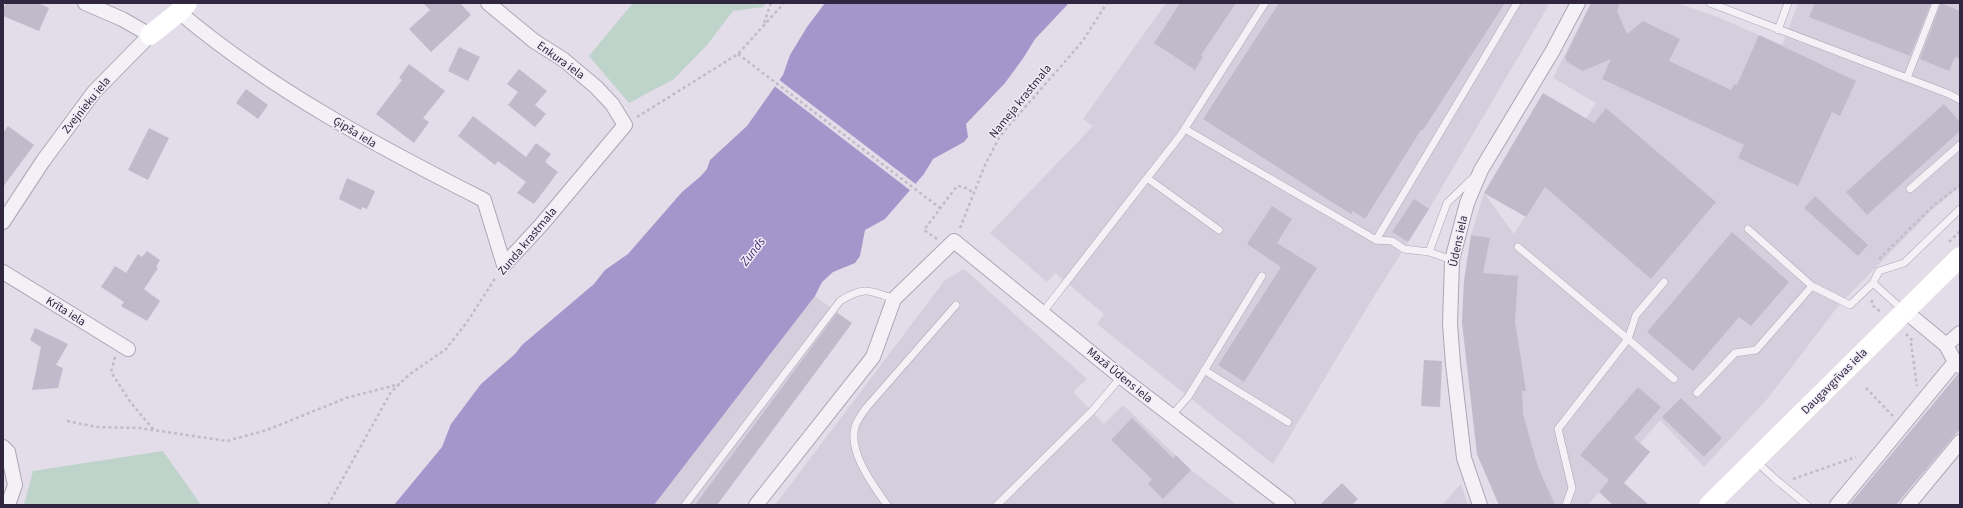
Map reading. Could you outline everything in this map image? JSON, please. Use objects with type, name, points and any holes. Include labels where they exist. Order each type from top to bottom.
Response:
[{"type":"main road","name":"Zvejnieku iela","points":[[150,35],[183,7]]},
{"type":"main road","name":"Daugavgrīvas iela","points":[[1709,505],[1960,257]]},
{"type":"street","points":[[85,3],[122,19],[150,35]]},
{"type":"street","name":"Enkura iela","points":[[488,3],[534,40],[564,60],[596,87],[612,104],[625,125]]},
{"type":"street","name":"Ūdens iela","points":[[1480,505],[1464,458],[1453,364],[1450,324],[1452,260],[1467,203],[1481,170],[1552,52],[1578,3]]},
{"type":"street","name":"Ģipša iela","points":[[183,7],[207,35],[297,97],[409,163],[484,200],[504,265]]},
{"type":"street","name":"Zvejnieku iela","points":[[3,222],[43,161],[94,92],[150,35]]},
{"type":"street","name":"Zunda krastmala","points":[[504,265],[542,224],[625,125]]},
{"type":"street","points":[[756,505],[872,357],[894,299],[954,241]]},
{"type":"street","name":"Mazā Ūdens iela","points":[[954,241],[1121,377],[1288,505]]},
{"type":"street","name":"Krīta iela","points":[[3,272],[124,346]]},
{"type":"street","points":[[1836,505],[1922,401],[1958,364],[1946,345],[1905,311]]},
{"type":"street","points":[[1946,345],[1960,333]]},
{"type":"street","points":[[1908,505],[1960,442]]},
{"type":"street","points":[[5,450],[15,485],[8,505]]},
{"type":"lane","points":[[1043,312],[1185,129],[1265,3]]},
{"type":"lane","points":[[1376,240],[1517,3]]},
{"type":"lane","points":[[1710,3],[1778,30],[1959,97]]},
{"type":"lane","points":[[1778,30],[1788,3]]},
{"type":"lane","points":[[1907,78],[1936,3]]},
{"type":"lane","points":[[1185,129],[1376,240],[1392,241],[1404,248],[1429,252],[1452,260]]},
{"type":"lane","points":[[1910,188],[1960,145]]},
{"type":"lane","points":[[1429,252],[1447,203],[1481,170]]},
{"type":"lane","points":[[1146,178],[1219,230]]},
{"type":"lane","points":[[1748,229],[1812,286],[1850,305],[1873,283],[1879,272],[1904,263],[1960,209]]},
{"type":"lane","points":[[1518,247],[1674,379]]},
{"type":"lane","points":[[1172,415],[1188,397],[1262,276]]},
{"type":"lane","points":[[1566,505],[1572,488],[1558,429],[1628,339],[1636,315],[1664,282]]},
{"type":"lane","points":[[1873,283],[1905,311]]},
{"type":"lane","points":[[1697,393],[1735,353],[1756,350],[1812,286]]},
{"type":"lane","points":[[685,505],[840,301],[853,293],[869,290],[894,299]]},
{"type":"lane","points":[[887,505],[871,483],[855,450],[855,427],[866,408],[956,305]]},
{"type":"lane","points":[[1204,370],[1288,422]]},
{"type":"lane","points":[[998,505],[1092,411],[1121,377]]},
{"type":"lane","points":[[1755,460],[1807,505]]},
{"type":"path","points":[[763,26],[771,3]]},
{"type":"path","points":[[625,125],[738,54],[784,3]]},
{"type":"path","name":"Nameja krastmala","points":[[954,241],[985,165],[1000,136],[1082,42],[1107,3]]},
{"type":"path","points":[[738,54],[939,207]]},
{"type":"path","points":[[1872,305],[1873,283],[1870,267],[1933,206],[1960,185]]},
{"type":"path","points":[[924,230],[939,207],[957,186],[964,187],[974,193]]},
{"type":"path","name":"Zunda krastmala","points":[[328,505],[391,392],[410,374],[446,349],[467,322],[504,265]]},
{"type":"path","points":[[1911,343],[1916,385],[1922,401]]},
{"type":"path","points":[[124,346],[111,372],[131,404],[154,430]]},
{"type":"path","points":[[67,421],[98,427],[154,430],[227,441],[267,430],[346,398],[400,384]]},
{"type":"path","points":[[1866,388],[1902,426]]},
{"type":"path","points":[[1790,480],[1883,447]]},
{"type":"shaded area","points":[[1166,3],[1550,3],[1429,209],[1376,293],[1273,464],[1097,324],[1104,314],[1055,273],[1047,282],[990,233],[1093,126],[1083,119]]},
{"type":"shaded area","points":[[1591,3],[1677,3],[1718,17],[1782,45],[1798,3],[1960,3],[1960,187],[1934,208],[1839,305],[1768,398],[1704,467],[1660,420],[1588,505],[1499,505],[1477,454],[1462,322],[1464,281],[1471,235],[1484,193],[1514,234],[1596,103],[1553,78]]},
{"type":"shaded area","points":[[964,269],[1087,379],[1073,392],[1104,424],[1123,405],[1191,470],[1237,505],[775,505],[945,280]]},
{"type":"shaded area","points":[[815,296],[852,323],[717,505],[654,505]]},
{"type":"shaded area","points":[[1461,484],[1468,505],[1442,505]]},
{"type":"green space","points":[[633,3],[766,3],[763,7],[733,11],[707,45],[674,79],[629,103],[589,56]]},
{"type":"green space","points":[[163,451],[201,505],[24,505],[33,471]]},
{"type":"water","name":"Zunds","points":[[825,3],[1069,3],[1035,39],[1005,83],[966,124],[968,137],[964,142],[933,159],[924,174],[885,219],[865,230],[860,256],[855,263],[833,272],[822,282],[815,296],[654,505],[394,505],[442,447],[451,424],[481,384],[515,354],[522,345],[594,284],[605,270],[628,254],[682,192],[701,176],[707,169],[710,160],[747,126],[783,75],[790,55],[807,27]]},
{"type":"pier","points":[[778,79],[917,185],[911,191],[773,85]]},
{"type":"building","points":[[6,3],[38,3],[49,8],[39,31],[3,16],[3,10]]},
{"type":"building","points":[[423,3],[460,3],[471,15],[431,52],[409,29],[430,10]]},
{"type":"building","points":[[1180,3],[1236,3],[1201,55],[1203,57],[1195,70],[1154,43]]},
{"type":"building","points":[[1279,3],[1505,3],[1423,130],[1421,130],[1365,219],[1353,211],[1351,214],[1203,119]]},
{"type":"building","points":[[1591,3],[1620,3],[1617,11],[1627,34],[1643,21],[1680,39],[1669,61],[1731,90],[1734,84],[1737,85],[1759,35],[1856,81],[1840,116],[1832,112],[1798,186],[1738,158],[1744,145],[1602,79],[1611,59],[1583,71],[1567,62],[1565,57]]},
{"type":"building","points":[[1815,3],[1931,3],[1910,56],[1809,17]]},
{"type":"building","points":[[1941,3],[1960,11],[1960,59],[1955,57],[1949,71],[1920,59]]},
{"type":"building","points":[[459,47],[480,57],[468,81],[448,71]]},
{"type":"building","points":[[409,64],[445,91],[423,118],[429,122],[414,143],[376,114],[402,80],[399,78]]},
{"type":"building","points":[[519,69],[547,91],[535,105],[546,114],[535,127],[508,105],[518,92],[507,84]]},
{"type":"building","points":[[246,89],[268,105],[258,119],[236,103]]},
{"type":"building","points":[[1543,93],[1594,123],[1606,108],[1716,202],[1651,279],[1545,187],[1526,217],[1484,193]]},
{"type":"building","points":[[1944,104],[1960,122],[1960,131],[1867,215],[1846,192]]},
{"type":"building","points":[[473,116],[526,157],[536,143],[551,154],[545,162],[558,172],[534,204],[517,193],[526,182],[498,161],[495,165],[458,136]]},
{"type":"building","points":[[8,126],[34,145],[3,187],[3,133]]},
{"type":"building","points":[[149,128],[169,138],[148,180],[128,170]]},
{"type":"building","points":[[347,178],[375,191],[367,209],[362,207],[361,210],[339,199]]},
{"type":"building","points":[[1815,196],[1868,245],[1858,256],[1804,208]]},
{"type":"building","points":[[1414,199],[1429,209],[1408,242],[1392,232]]},
{"type":"building","points":[[1272,206],[1292,219],[1277,243],[1317,268],[1244,382],[1218,365],[1281,267],[1247,244]]},
{"type":"building","points":[[1732,232],[1789,282],[1751,326],[1739,317],[1693,371],[1647,332]]},
{"type":"building","points":[[1471,235],[1490,238],[1483,273],[1518,276],[1515,321],[1526,391],[1522,391],[1523,414],[1538,467],[1555,505],[1499,505],[1477,454],[1462,322],[1464,281]]},
{"type":"building","points":[[147,251],[160,260],[156,267],[158,268],[144,289],[160,301],[147,321],[121,306],[124,302],[101,287],[115,266],[126,273],[138,254],[142,257]]},
{"type":"building","points":[[837,313],[852,323],[830,353],[717,505],[695,505]]},
{"type":"building","points":[[35,328],[68,344],[56,365],[63,368],[58,388],[32,390],[41,347],[30,340]]},
{"type":"building","points":[[1424,360],[1442,361],[1440,407],[1421,406]]},
{"type":"building","points":[[1958,374],[1960,374],[1960,429],[1896,505],[1849,505]]},
{"type":"building","points":[[1638,387],[1661,407],[1634,438],[1650,452],[1624,483],[1649,505],[1613,505],[1599,492],[1609,480],[1580,455]]},
{"type":"building","points":[[1681,398],[1722,438],[1704,457],[1662,417]]},
{"type":"building","points":[[1132,418],[1173,458],[1176,455],[1191,470],[1163,499],[1148,484],[1152,479],[1111,440]]},
{"type":"building","points":[[1342,483],[1358,499],[1352,505],[1320,505]]}]
